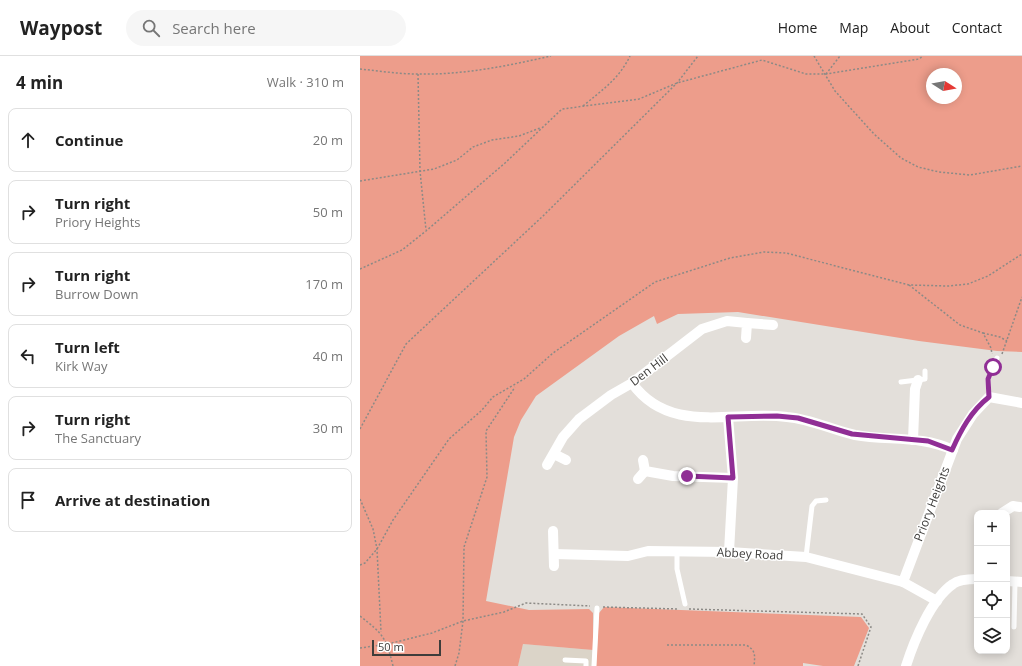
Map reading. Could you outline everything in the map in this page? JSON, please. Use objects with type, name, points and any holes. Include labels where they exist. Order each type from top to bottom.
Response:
[{"type":"street","name":"Den Hill","points":[[547,465],[563,437],[579,418],[611,395],[632,383],[702,329],[727,321],[773,325]]},
{"type":"street","points":[[746,338],[747,323]]},
{"type":"street","points":[[913,440],[915,389],[918,380]]},
{"type":"street","points":[[632,383],[648,401],[660,409],[676,414],[697,417],[787,416],[852,434],[936,443],[952,450]]},
{"type":"street","points":[[989,397],[1022,403]]},
{"type":"street","name":"Priory Heights","points":[[903,582],[952,450],[963,428],[981,404],[989,397]]},
{"type":"street","points":[[728,417],[733,478],[729,552]]},
{"type":"street","points":[[554,454],[566,460]]},
{"type":"street","points":[[638,479],[644,466],[673,476],[733,478]]},
{"type":"street","points":[[1007,510],[1013,506],[1020,507]]},
{"type":"street","points":[[554,531],[554,566]]},
{"type":"street","name":"Abbey Road","points":[[554,554],[628,556],[648,551],[729,552],[806,558],[863,570],[903,582],[937,601]]},
{"type":"street","points":[[906,666],[915,637],[937,601],[953,583],[974,579]]},
{"type":"lane","points":[[989,397],[988,379],[997,358]]},
{"type":"lane","points":[[900,382],[925,379],[925,370]]},
{"type":"lane","points":[[806,558],[812,506],[816,501],[826,500]]},
{"type":"lane","points":[[677,552],[677,569],[685,604]]},
{"type":"lane","points":[[1014,627],[1015,582]]},
{"type":"lane","points":[[594,666],[597,608]]},
{"type":"lane","points":[[565,660],[586,661],[586,666]]},
{"type":"path","points":[[360,70],[418,74],[463,73],[513,65],[551,56]]},
{"type":"path","points":[[582,107],[616,78],[623,70],[630,56]]},
{"type":"path","points":[[360,429],[406,344],[543,216],[677,82],[698,56]]},
{"type":"path","points":[[814,56],[826,74],[835,92],[874,134],[901,158],[918,167],[939,172],[970,175],[1022,166]]},
{"type":"path","points":[[826,74],[840,56]]},
{"type":"path","points":[[360,269],[402,250],[426,231],[505,163],[562,109],[640,99],[677,82],[762,60],[806,74],[826,74],[919,59],[923,56]]},
{"type":"path","points":[[418,74],[420,171],[426,231]]},
{"type":"path","points":[[360,181],[434,169],[457,160],[473,147],[492,140],[519,136],[542,127]]},
{"type":"path","points":[[360,565],[365,563],[378,549],[392,520],[449,438],[481,411],[494,397],[515,386],[552,353],[655,282],[730,258],[764,252],[786,254],[909,285],[948,286],[968,284],[988,276],[1022,254]]},
{"type":"path","points":[[909,285],[960,325],[1000,337],[1007,341]]},
{"type":"path","points":[[983,333],[991,348],[991,353],[997,358],[1002,356],[1022,297]]},
{"type":"path","points":[[455,666],[459,653],[463,621],[464,547],[486,477],[486,431],[515,386]]},
{"type":"path","points":[[360,499],[373,529],[378,549],[381,632]]},
{"type":"path","points":[[360,648],[388,644],[432,633],[463,621],[504,612],[526,604],[561,604],[597,608],[606,606],[628,606],[862,614],[871,627],[858,666]]},
{"type":"path","points":[[360,616],[381,632],[388,644],[393,666]]},
{"type":"path","points":[[667,644],[746,646],[752,648],[755,652],[754,666]]},
{"type":"shaded area","points":[[360,56],[1022,56],[1022,352],[997,351],[919,341],[738,312],[678,314],[657,324],[654,316],[619,336],[536,396],[521,420],[514,437],[486,601],[529,610],[589,609],[593,613],[593,650],[523,644],[518,666],[360,666]]},
{"type":"shaded area","points":[[604,607],[861,617],[869,628],[854,666],[823,666],[803,663],[803,666],[596,666],[599,613]]},
{"type":"shaded area","points":[[523,644],[593,650],[592,666],[518,666]]},
{"type":"route","points":[[687,476],[733,478],[733,460],[728,417],[787,416],[852,434],[868,437],[928,441],[952,450],[963,428],[981,404],[989,397],[987,388],[988,379],[993,367]]}]
